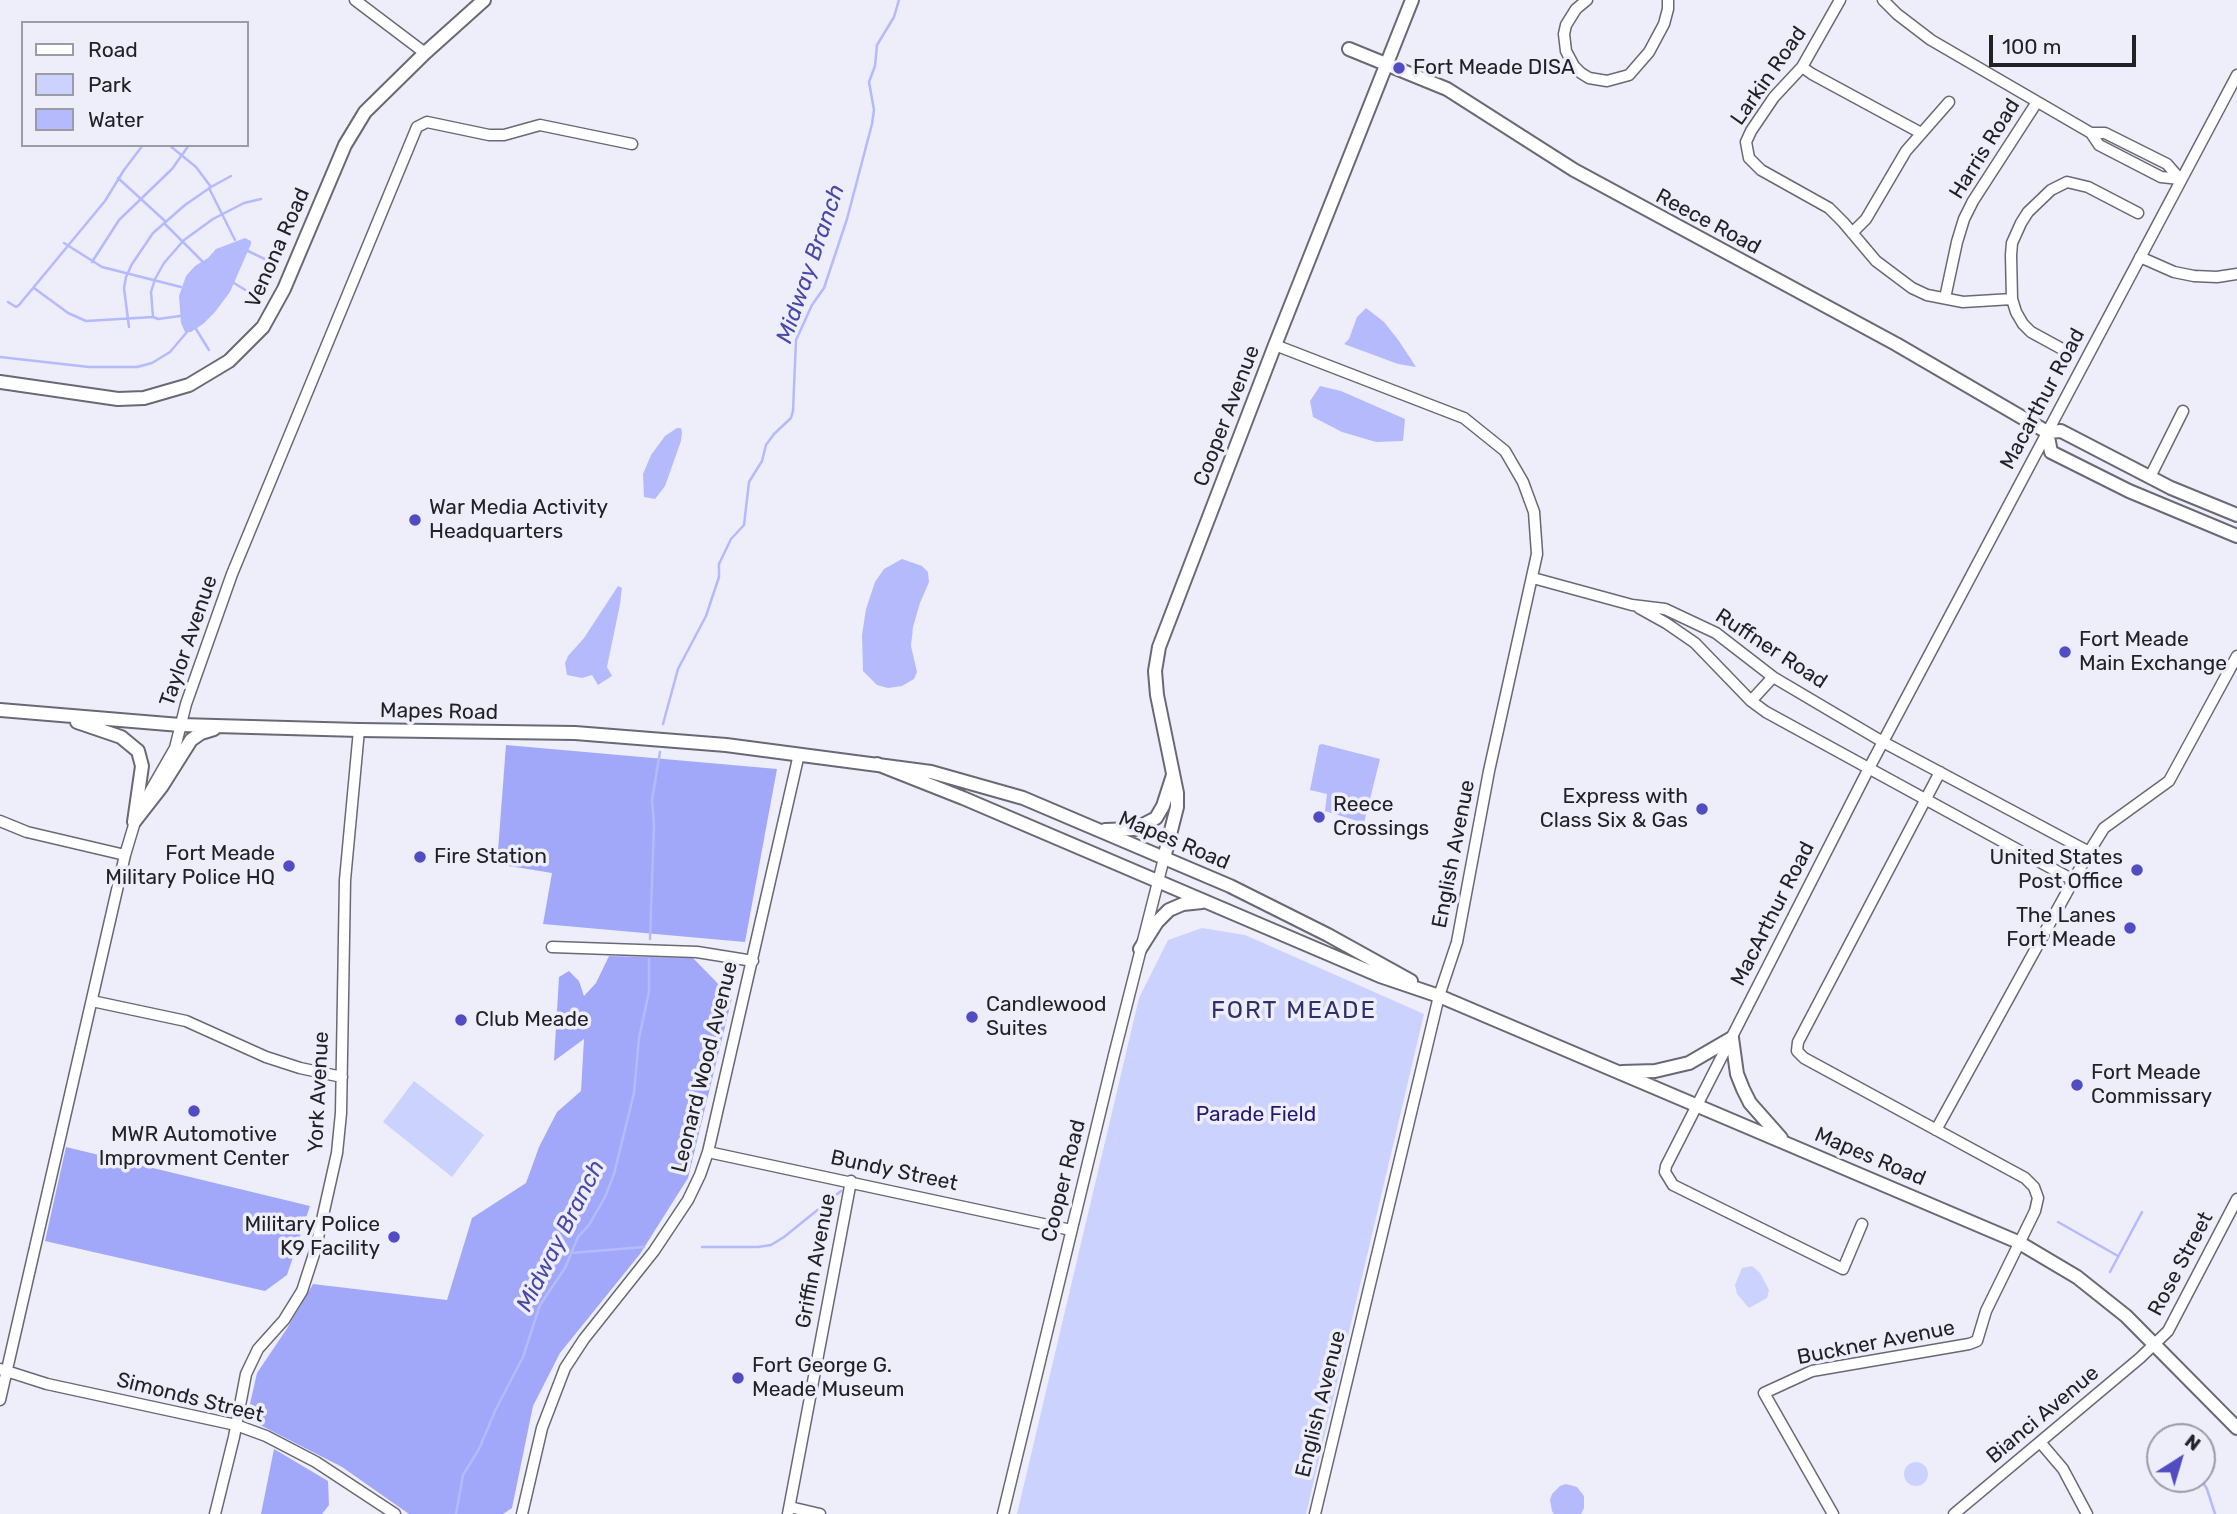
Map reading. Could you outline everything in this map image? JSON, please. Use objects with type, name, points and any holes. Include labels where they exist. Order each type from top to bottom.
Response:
[{"type":"street","points":[[355,0],[425,53]]},
{"type":"street","name":"Venona Road","points":[[0,382],[118,399],[144,398],[189,385],[229,361],[263,327],[284,289],[345,145],[366,112],[425,53],[484,0]]},
{"type":"street","name":"Cooper Avenue","points":[[1164,858],[1177,807],[1177,793],[1157,695],[1155,671],[1160,647],[1275,345],[1412,0]]},
{"type":"street","points":[[1587,0],[1576,9],[1566,25],[1564,43],[1574,66],[1581,73],[1589,78],[1607,81],[1629,75],[1649,52],[1664,24],[1668,0]]},
{"type":"street","name":"Larkin Road","points":[[1840,0],[1802,67],[1762,112],[1746,142],[1746,151],[1754,165],[1829,208],[1875,261],[1897,280],[1927,295],[1945,298],[1977,302],[2012,299]]},
{"type":"street","points":[[1883,0],[1931,40],[2091,133],[2105,133],[2166,164],[2180,179]]},
{"type":"street","name":"Reece Road","points":[[1349,49],[1447,89],[1597,183],[1896,344],[2047,432],[2061,431],[2150,477],[2237,515]]},
{"type":"street","points":[[1802,67],[1921,134]]},
{"type":"street","name":"Macarthur Road","points":[[1883,742],[2237,75]]},
{"type":"street","points":[[1852,233],[1866,219],[1892,172],[1949,102]]},
{"type":"street","name":"Harris Road","points":[[1945,298],[1957,242],[1965,219],[1980,190],[2036,102]]},
{"type":"street","name":"Taylor Avenue","points":[[0,1400],[3,1370],[134,822],[171,756],[235,566],[416,127],[427,122],[489,135],[504,135],[540,125],[632,144]]},
{"type":"street","points":[[2064,351],[2022,324],[2012,299],[2011,255],[2016,232],[2028,212],[2051,190],[2067,182],[2077,183],[2138,213]]},
{"type":"street","points":[[2140,257],[2174,272],[2194,276],[2237,274]]},
{"type":"street","name":"English Avenue","points":[[1275,345],[1464,418],[1505,452],[1523,482],[1534,512],[1537,554],[1489,771],[1457,942],[1439,996],[1315,1514]]},
{"type":"street","points":[[2150,477],[2183,411]]},
{"type":"street","name":"Reece Road","points":[[2047,432],[2051,452],[2129,491],[2237,536]]},
{"type":"street","name":"Ruffner Road","points":[[1533,578],[1632,605],[1665,609],[1716,633],[1773,677],[1883,742],[2089,852]]},
{"type":"street","name":"Ruffner Road","points":[[1632,605],[1666,623],[1695,643],[1751,701],[1766,712],[2073,880]]},
{"type":"street","points":[[1695,643],[1707,629]]},
{"type":"street","points":[[1936,1130],[2104,828],[2169,780],[2237,656]]},
{"type":"street","points":[[1751,701],[1773,677]]},
{"type":"street","name":"Mapes Road","points":[[0,710],[180,725],[575,733],[726,745],[931,772],[1023,798],[1164,858],[1260,901],[1439,996]]},
{"type":"street","points":[[50,714],[113,733],[135,746],[142,766],[134,822]]},
{"type":"street","points":[[134,822],[162,786],[191,740],[201,733],[223,726]]},
{"type":"street","name":"York Avenue","points":[[215,1514],[236,1425],[241,1391],[251,1359],[293,1307],[302,1291],[337,1153],[341,1113],[345,880],[359,730]]},
{"type":"street","name":"MacArthur Road","points":[[1862,1224],[1843,1269],[1673,1185],[1665,1172],[1883,742]]},
{"type":"street","name":"Leonard Wood Avenue","points":[[522,1514],[542,1429],[565,1368],[583,1339],[674,1223],[694,1188],[708,1152],[799,754]]},
{"type":"street","name":"Mapes Road","points":[[877,764],[963,797],[1380,976],[1439,996],[2018,1242],[2077,1277],[2126,1316],[2237,1428]]},
{"type":"street","points":[[1098,829],[1135,829],[1150,823],[1160,813],[1174,771]]},
{"type":"street","points":[[1940,772],[1798,1042],[1797,1051],[1804,1058],[2025,1178],[2034,1187],[2038,1198],[2035,1211],[2018,1242]]},
{"type":"street","points":[[0,821],[27,832],[125,855]]},
{"type":"street","name":"Cooper Road","points":[[1003,1514],[1164,858]]},
{"type":"street","points":[[1140,950],[1157,922],[1169,910],[1196,901],[1209,902]]},
{"type":"street","points":[[552,947],[698,952],[753,961]]},
{"type":"street","points":[[92,1001],[186,1021],[265,1057],[342,1077]]},
{"type":"street","points":[[1618,1072],[1655,1071],[1689,1063],[1732,1038],[1742,1089],[1750,1103],[1784,1141]]},
{"type":"street","name":"Bundy Street","points":[[708,1152],[1072,1230]]},
{"type":"street","name":"Griffin Avenue","points":[[789,1510],[851,1181]]},
{"type":"street","name":"Rose Street","points":[[2155,1344],[2176,1318],[2237,1199]]},
{"type":"street","name":"Buckner Avenue","points":[[1833,1514],[1764,1393],[1811,1371],[1969,1344],[1977,1340],[1986,1311],[2018,1242]]},
{"type":"street","name":"Bianci Avenue","points":[[1954,1514],[2155,1344]]},
{"type":"street","name":"Simonds Street","points":[[3,1370],[61,1387],[236,1425],[293,1449],[395,1514]]},
{"type":"street","points":[[2040,1442],[2063,1469],[2087,1514]]},
{"type":"street","points":[[789,1510],[820,1514]]},
{"type":"green space","name":"Parade Field","points":[[1202,928],[1245,935],[1424,1014],[1306,1514],[1017,1514],[1139,998],[1168,940]]},
{"type":"green space","points":[[414,1081],[484,1135],[452,1177],[383,1122]]},
{"type":"green space","points":[[1752,1266],[1760,1273],[1769,1290],[1767,1298],[1749,1308],[1737,1294],[1735,1285],[1742,1268]]},
{"type":"green space","points":[[1916,1462],[1927,1469],[1928,1474],[1921,1485],[1916,1486],[1905,1479],[1904,1474],[1911,1463]]},
{"type":"shaded area","points":[[506,745],[777,769],[745,942],[543,924],[552,873],[497,864]]},
{"type":"shaded area","points":[[609,956],[693,958],[732,998],[688,1178],[640,1254],[560,1353],[533,1406],[512,1508],[503,1514],[409,1514],[342,1467],[256,1423],[249,1408],[257,1373],[313,1284],[447,1300],[472,1218],[526,1183],[539,1147],[557,1112],[581,1091],[584,1039],[554,1061],[559,977],[569,971],[579,981],[584,996],[596,983]]},
{"type":"shaded area","points":[[66,1147],[310,1206],[287,1275],[265,1291],[45,1241]]},
{"type":"shaded area","points":[[274,1449],[328,1481],[329,1505],[322,1514],[261,1514]]},
{"type":"water","points":[[245,238],[251,241],[251,244],[230,292],[203,324],[191,332],[185,332],[181,323],[179,296],[186,276],[216,249]]},
{"type":"water","points":[[1366,308],[1384,322],[1416,367],[1398,364],[1344,344],[1349,339],[1357,317]]},
{"type":"water","points":[[1320,386],[1341,391],[1405,419],[1403,441],[1376,442],[1342,432],[1313,417],[1310,401]]},
{"type":"water","points":[[681,428],[681,441],[665,486],[655,499],[644,497],[643,474],[651,455],[665,436]]},
{"type":"water","points":[[902,559],[922,566],[928,572],[929,582],[913,627],[911,646],[917,672],[914,679],[902,686],[888,688],[877,685],[863,671],[862,635],[866,609],[875,582],[884,569]]},
{"type":"water","points":[[618,586],[622,588],[620,604],[607,667],[612,676],[598,685],[592,675],[582,678],[567,675],[565,663],[568,656],[584,638]]},
{"type":"water","points":[[1319,745],[1380,759],[1364,823],[1325,811],[1327,794],[1310,790]]},
{"type":"water","points":[[1566,1484],[1577,1487],[1584,1496],[1581,1514],[1554,1514],[1552,1511],[1552,1494]]},
{"type":"waterway","name":"Midway Branch","points":[[663,724],[678,669],[706,616],[719,577],[719,564],[731,539],[744,525],[749,482],[762,461],[766,445],[791,418],[796,340],[812,305],[824,288],[847,219],[872,124],[874,110],[869,82],[875,66],[877,45],[894,17],[899,0]]},
{"type":"waterway","points":[[8,302],[16,307],[19,305],[105,201],[141,147]]},
{"type":"waterway","points":[[171,147],[196,167],[211,187],[231,176]]},
{"type":"waterway","points":[[92,262],[119,220],[172,169],[188,147]]},
{"type":"waterway","points":[[118,178],[165,221]]},
{"type":"waterway","points":[[129,327],[124,288],[132,264],[153,233],[211,187]]},
{"type":"waterway","points":[[209,188],[235,240]]},
{"type":"waterway","points":[[180,316],[158,319],[153,317],[151,292],[164,263],[184,240],[213,219],[244,203],[261,199]]},
{"type":"waterway","points":[[164,223],[202,261]]},
{"type":"waterway","points":[[64,243],[102,267],[181,287]]},
{"type":"waterway","points":[[248,251],[273,263]]},
{"type":"waterway","points":[[234,283],[255,296]]},
{"type":"waterway","points":[[34,288],[68,313],[86,321],[153,317]]},
{"type":"waterway","points":[[196,329],[209,350]]},
{"type":"waterway","points":[[0,357],[89,367],[137,367],[152,363],[170,352],[187,332]]},
{"type":"waterway","name":"Midway Branch","points":[[650,939],[654,825],[652,800],[660,752]]},
{"type":"waterway","name":"Midway Branch","points":[[456,1514],[463,1475],[479,1449],[523,1357],[540,1305],[565,1268],[578,1237],[589,1225],[614,1174],[634,1093],[639,1038],[649,992],[649,959]]},
{"type":"waterway","points":[[702,1247],[771,1245],[841,1191]]},
{"type":"waterway","points":[[2110,1272],[2142,1212]]},
{"type":"waterway","points":[[2058,1222],[2118,1256]]},
{"type":"waterway","points":[[571,1253],[644,1247]]},
{"type":"waterway","points":[[2208,1493],[2215,1514]]},
{"type":"place","name":"Fort Meade DISA","points":[[1399,68]]},
{"type":"place","name":"War Media Activity Headquarters","points":[[415,520]]},
{"type":"place","name":"Fort Meade Main Exchange","points":[[2065,652]]},
{"type":"place","name":"Express with Class Six & Gas","points":[[1702,809]]},
{"type":"place","name":"Reece Crossings","points":[[1319,817]]},
{"type":"place","name":"Fire Station","points":[[420,857]]},
{"type":"place","name":"Fort Meade Military Police HQ","points":[[289,866]]},
{"type":"place","name":"United States Post Office","points":[[2137,870]]},
{"type":"place","name":"The Lanes Fort Meade","points":[[2130,928]]},
{"type":"place","name":"Candlewood Suites","points":[[972,1017]]},
{"type":"place","name":"Club Meade","points":[[461,1020]]},
{"type":"place","name":"Fort Meade Commissary","points":[[2077,1085]]},
{"type":"place","name":"MWR Automotive Improvment Center","points":[[194,1111]]},
{"type":"place","name":"Military Police K9 Facility","points":[[394,1237]]},
{"type":"place","name":"Fort George G. Meade Museum","points":[[738,1378]]},
{"type":"district","name":"FORT MEADE","points":[[1294,1011]]}]
